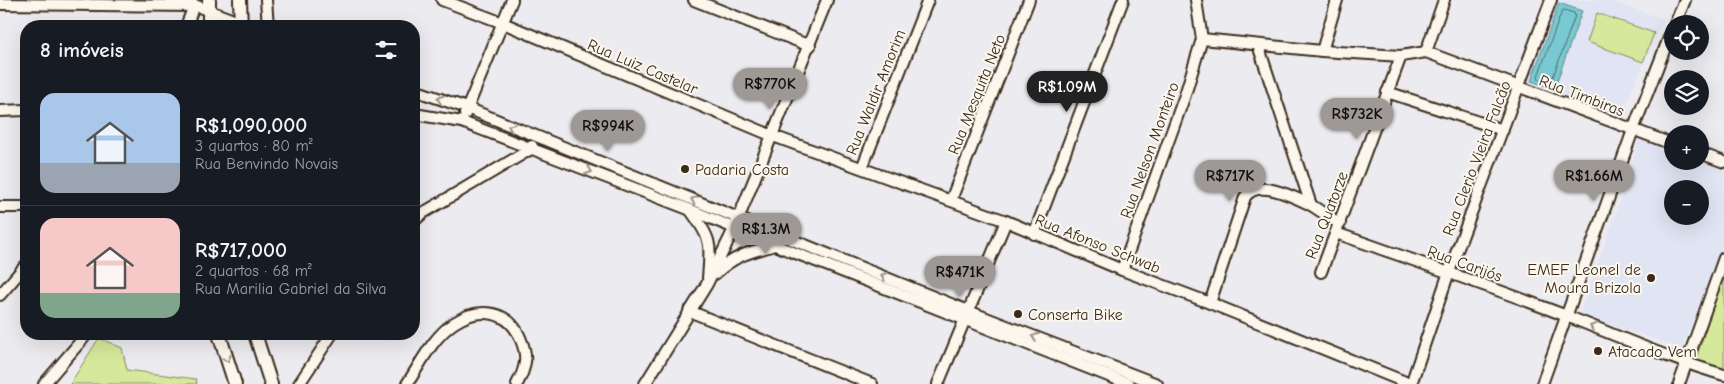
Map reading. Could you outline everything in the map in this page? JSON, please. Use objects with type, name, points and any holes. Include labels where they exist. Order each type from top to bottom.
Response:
[{"type":"main road","points":[[240,0],[242,20]]},
{"type":"main road","points":[[209,6],[209,20]]},
{"type":"main road","points":[[221,340],[235,384]]},
{"type":"main road","points":[[257,340],[271,384]]},
{"type":"street","points":[[183,0],[194,6]]},
{"type":"street","points":[[266,0],[268,20]]},
{"type":"street","name":"Rua Luiz Castelar","points":[[442,0],[503,23],[773,136]]},
{"type":"street","points":[[462,122],[512,0]]},
{"type":"street","points":[[694,0],[810,46]]},
{"type":"street","points":[[645,384],[709,281],[739,218],[827,0]]},
{"type":"street","name":"Rua Waldir Amorim","points":[[862,168],[928,0]]},
{"type":"street","name":"Rua Mesquita Neto","points":[[951,200],[1029,0]]},
{"type":"street","points":[[1034,234],[1123,0]]},
{"type":"street","points":[[1196,0],[1202,39],[1322,51],[1401,56],[1426,52],[1444,0]]},
{"type":"street","points":[[1322,51],[1337,0]]},
{"type":"street","name":"Rua Clerio Vieira Falcão","points":[[1411,384],[1449,272],[1520,87],[1550,0]]},
{"type":"street","points":[[1679,15],[1685,0]]},
{"type":"street","points":[[0,4],[12,2],[209,6],[234,20]]},
{"type":"street","points":[[188,20],[194,6]]},
{"type":"street","name":"Rua Nelson Monteiro","points":[[1122,270],[1185,95],[1202,39]]},
{"type":"street","points":[[1258,45],[1311,205]]},
{"type":"street","points":[[1542,384],[1633,130],[1664,51]]},
{"type":"street","name":"Rua Timbiras","points":[[1426,52],[1664,141]]},
{"type":"street","name":"Rua Quatorze","points":[[1321,272],[1401,56]]},
{"type":"street","points":[[420,92],[467,108],[536,137],[691,210],[775,245],[1056,350],[1157,384]]},
{"type":"street","points":[[1387,92],[1503,130]]},
{"type":"street","points":[[0,111],[20,110]]},
{"type":"street","points":[[420,115],[462,122],[531,149],[627,179],[739,218],[966,316]]},
{"type":"street","name":"Rua Afonso Schwab","points":[[773,136],[1006,221],[1122,270],[1210,303],[1411,384]]},
{"type":"street","points":[[420,212],[531,149],[536,137]]},
{"type":"street","points":[[1709,157],[1724,162]]},
{"type":"street","name":"Rua Carijós","points":[[1210,303],[1245,197],[1248,191],[1267,189],[1286,194],[1311,205],[1338,228],[1687,364],[1724,375]]},
{"type":"street","points":[[0,206],[20,207]]},
{"type":"street","points":[[691,210],[706,232],[709,242],[709,281]]},
{"type":"street","points":[[938,384],[1006,221]]},
{"type":"street","points":[[709,281],[728,262],[744,254],[775,245]]},
{"type":"street","points":[[1679,384],[1724,258]]},
{"type":"street","points":[[0,295],[20,272]]},
{"type":"street","points":[[689,311],[872,384]]},
{"type":"street","points":[[407,384],[436,339],[454,322],[483,312],[495,314],[509,320],[518,333],[525,351],[525,362],[517,384]]},
{"type":"street","points":[[44,384],[82,340]]},
{"type":"street","points":[[299,384],[328,340]]},
{"type":"street","points":[[1056,350],[1129,384]]},
{"type":"shaded area","points":[[1556,0],[1608,0],[1664,19],[1621,115],[1526,82]]},
{"type":"shaded area","name":"EMEF Leonel de Moura Brizola","points":[[1639,139],[1664,148],[1664,170],[1709,170],[1709,164],[1724,170],[1724,240],[1682,348],[1579,315],[1619,205]]},
{"type":"green space","points":[[1597,13],[1654,33],[1643,62],[1587,42]]},
{"type":"green space","points":[[1724,272],[1724,370],[1695,362]]},
{"type":"green space","points":[[98,340],[104,340],[122,348],[127,370],[196,379],[197,384],[70,384]]},
{"type":"water","points":[[1559,3],[1582,11],[1554,89],[1531,81]]},
{"type":"place","name":"Padaria Costa","points":[[685,169]]},
{"type":"place","name":"EMEF Leonel de Moura Brizola","points":[[1651,278]]},
{"type":"place","name":"Conserta Bike","points":[[1018,314]]},
{"type":"place","name":"Atacado Vem","points":[[1598,351]]}]
